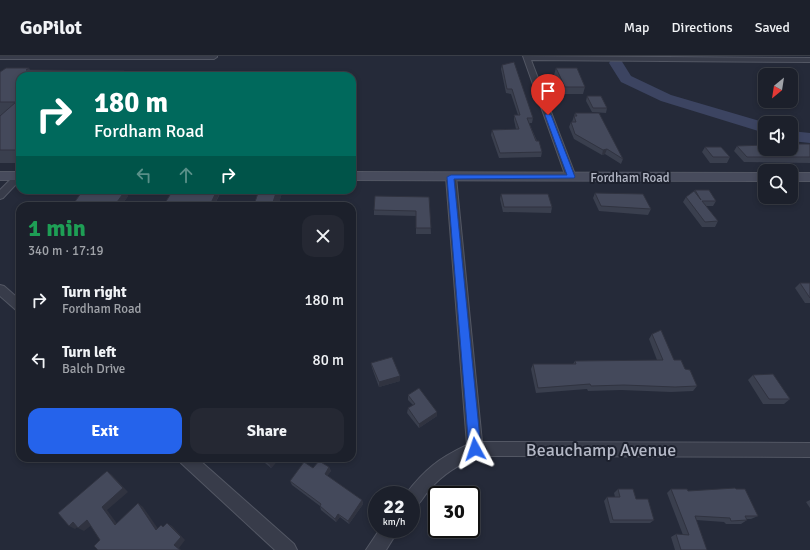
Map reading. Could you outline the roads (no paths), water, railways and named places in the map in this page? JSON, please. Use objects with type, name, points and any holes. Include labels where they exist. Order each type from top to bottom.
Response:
[{"type":"street","points":[[0,57],[214,57]]},
{"type":"street","points":[[23,62],[30,57]]},
{"type":"street","points":[[571,177],[527,57],[810,60]]},
{"type":"street","points":[[0,176],[16,176]]},
{"type":"street","name":"Fordham Road","points":[[356,176],[758,177]]},
{"type":"street","points":[[451,177],[475,449]]},
{"type":"street","points":[[798,177],[810,177]]},
{"type":"street","points":[[0,196],[16,179]]},
{"type":"street","points":[[0,289],[16,303]]},
{"type":"street","name":"Beauchamp Avenue","points":[[420,489],[424,483],[448,462],[475,449],[810,450]]},
{"type":"street","points":[[190,462],[288,550]]},
{"type":"street","points":[[375,550],[384,538]]},
{"type":"waterway","points":[[616,63],[626,79],[666,98],[758,126]]},
{"type":"waterway","points":[[798,137],[810,138]]}]
